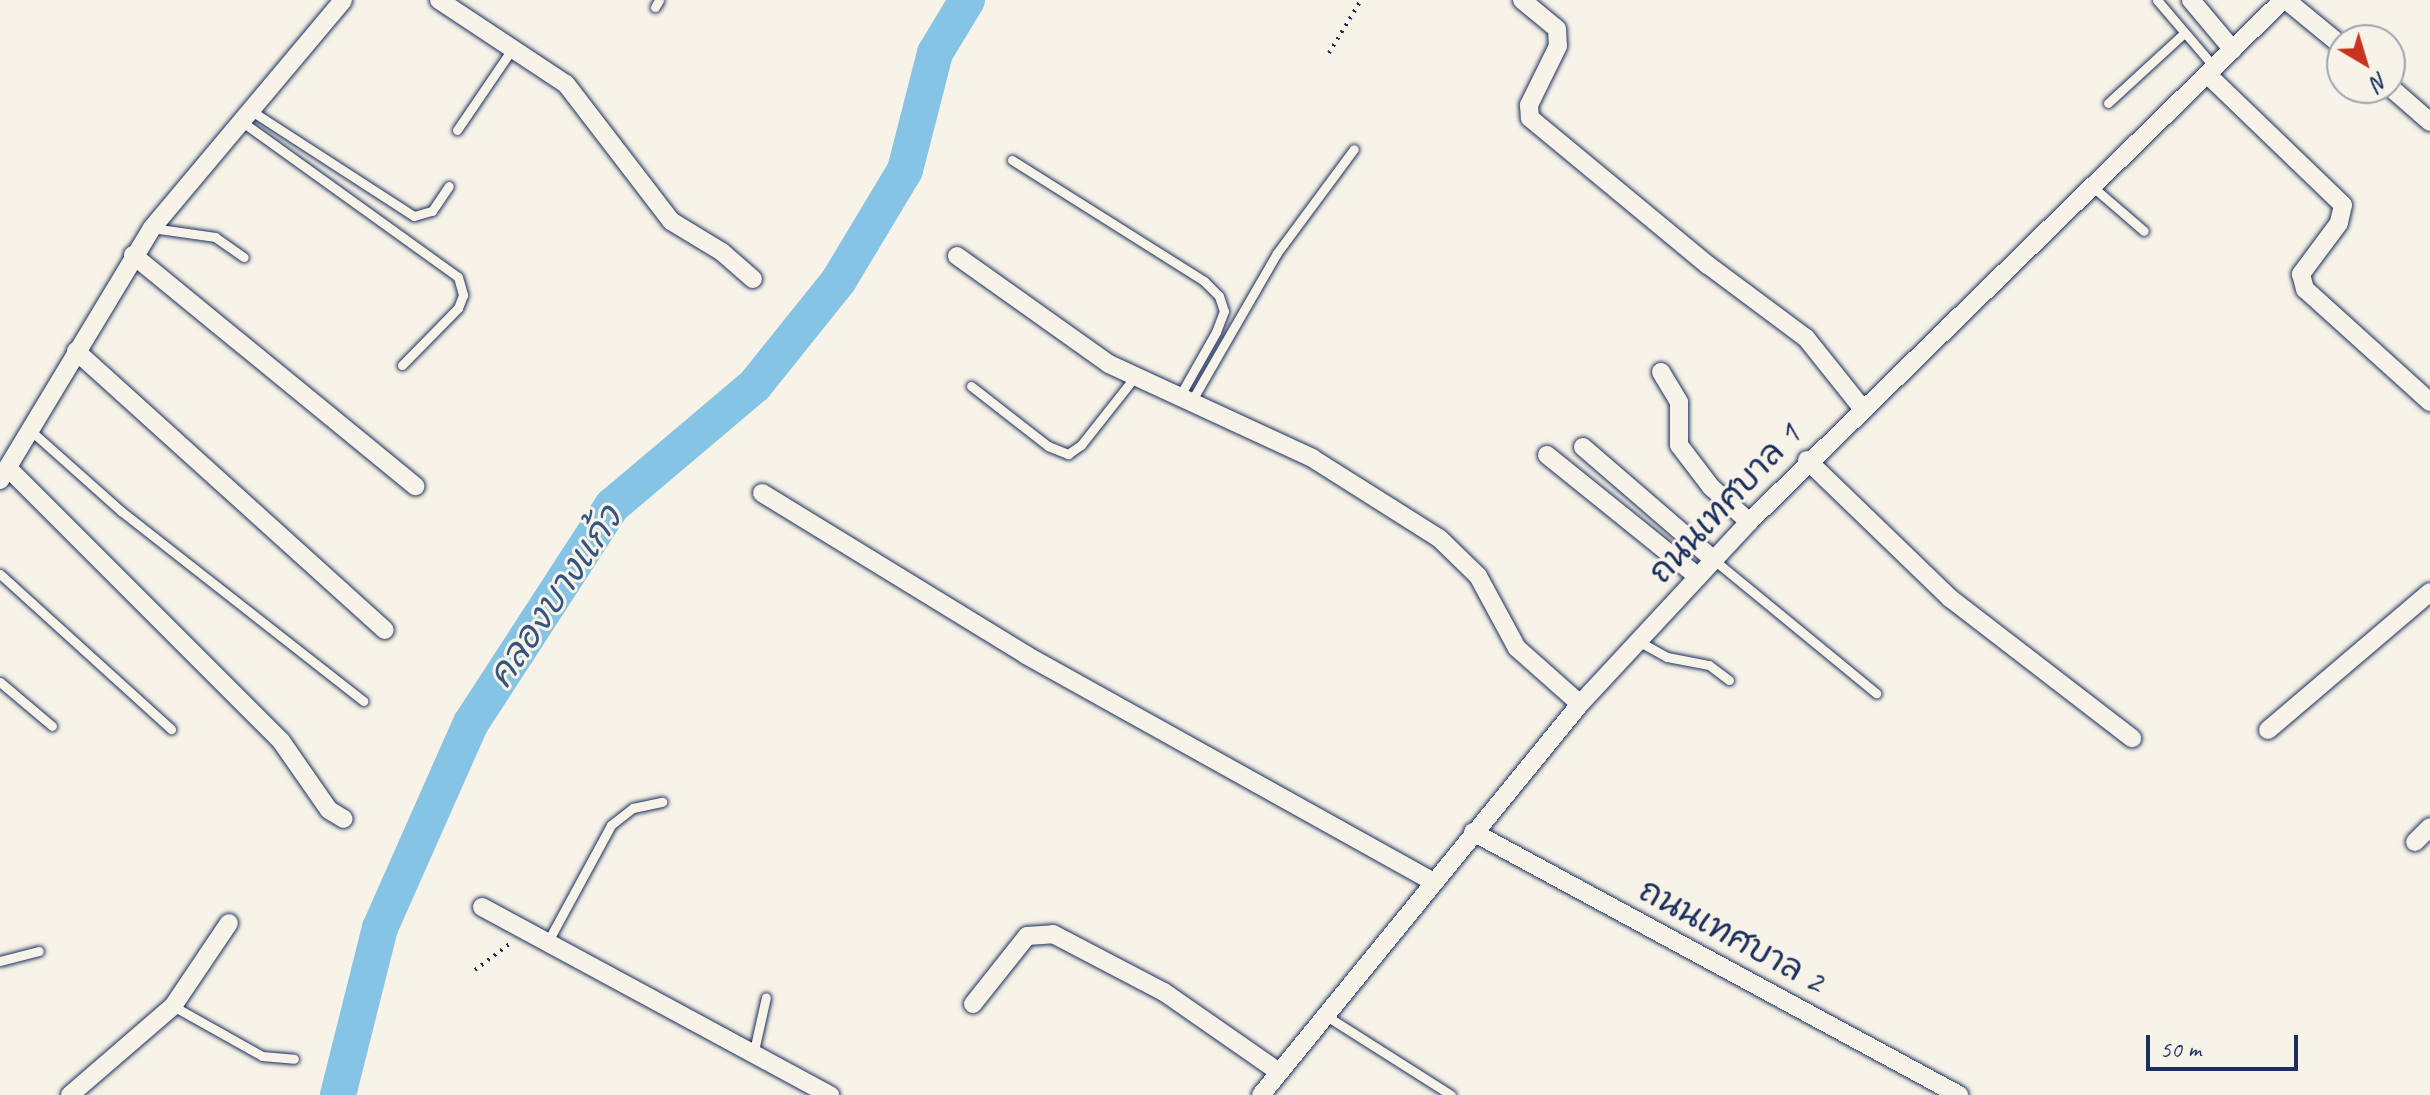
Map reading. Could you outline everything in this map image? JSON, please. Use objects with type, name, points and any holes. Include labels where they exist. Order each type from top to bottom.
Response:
[{"type":"street","points":[[343,0],[152,228],[4,474],[281,741],[329,810],[344,819]]},
{"type":"street","points":[[439,0],[512,49],[582,102],[671,221],[722,252],[753,279]]},
{"type":"street","points":[[1522,0],[1546,16],[1558,37],[1529,105],[1530,118],[1708,265],[1806,338],[1862,408]]},
{"type":"street","points":[[2191,0],[2233,50]]},
{"type":"street","points":[[2284,0],[2326,33]]},
{"type":"street","name":"ถนนเทศบาล 1","points":[[1261,1095],[1432,881],[1580,704],[1749,522],[1807,460],[2284,0]]},
{"type":"street","points":[[2211,71],[2343,205],[2339,223],[2301,274],[2305,289],[2430,402]]},
{"type":"street","points":[[2406,101],[2430,122]]},
{"type":"street","points":[[133,255],[415,486]]},
{"type":"street","points":[[957,256],[1134,378],[1332,469],[1440,539],[1478,576],[1517,648],[1580,704]]},
{"type":"street","points":[[76,351],[385,630]]},
{"type":"street","points":[[1661,372],[1679,402],[1679,445],[1711,487],[1749,522]]},
{"type":"street","points":[[1583,447],[1714,560]]},
{"type":"street","points":[[1547,455],[1698,577]]},
{"type":"street","points":[[1807,460],[1950,598],[2132,738]]},
{"type":"street","points":[[762,493],[1026,655],[1432,881]]},
{"type":"street","points":[[2268,730],[2430,592]]},
{"type":"street","points":[[2415,842],[2430,827]]},
{"type":"street","name":"ถนนเทศบาล 2","points":[[1473,832],[1959,1095]]},
{"type":"street","points":[[482,907],[830,1095]]},
{"type":"street","points":[[70,1095],[173,1006],[229,923]]},
{"type":"street","points":[[973,1004],[1027,936],[1053,934],[1164,992],[1279,1072]]},
{"type":"lane","points":[[2157,0],[2211,71]]},
{"type":"lane","points":[[2108,103],[2183,34]]},
{"type":"lane","points":[[457,130],[512,49]]},
{"type":"lane","points":[[245,115],[414,216],[432,211],[449,186]]},
{"type":"lane","points":[[245,115],[458,277],[463,295],[458,308],[402,365]]},
{"type":"lane","points":[[1185,399],[1277,253],[1354,149]]},
{"type":"lane","points":[[1012,160],[1204,281],[1219,296],[1224,311],[1185,399]]},
{"type":"lane","points":[[2093,187],[2144,231]]},
{"type":"lane","points":[[152,228],[215,237],[244,257]]},
{"type":"lane","points":[[971,386],[1048,446],[1068,454],[1081,445],[1134,378]]},
{"type":"lane","points":[[30,430],[121,511],[363,701]]},
{"type":"lane","points":[[1714,560],[1876,693]]},
{"type":"lane","points":[[0,574],[171,729]]},
{"type":"lane","points":[[1638,641],[1667,657],[1709,665],[1729,680]]},
{"type":"lane","points":[[0,682],[52,726]]},
{"type":"lane","points":[[547,943],[611,825],[633,808],[662,802]]},
{"type":"lane","points":[[0,961],[39,951]]},
{"type":"lane","points":[[753,1055],[766,997]]},
{"type":"lane","points":[[173,1006],[262,1056],[294,1059]]},
{"type":"lane","points":[[1325,1015],[1451,1095]]},
{"type":"path","points":[[1329,53],[1361,0]]},
{"type":"path","points":[[475,970],[527,931]]},
{"type":"waterway","name":"คลองบางแก้ว","points":[[338,1095],[380,928],[471,723],[612,506],[755,385],[839,280],[905,170],[935,53],[967,0]]}]
